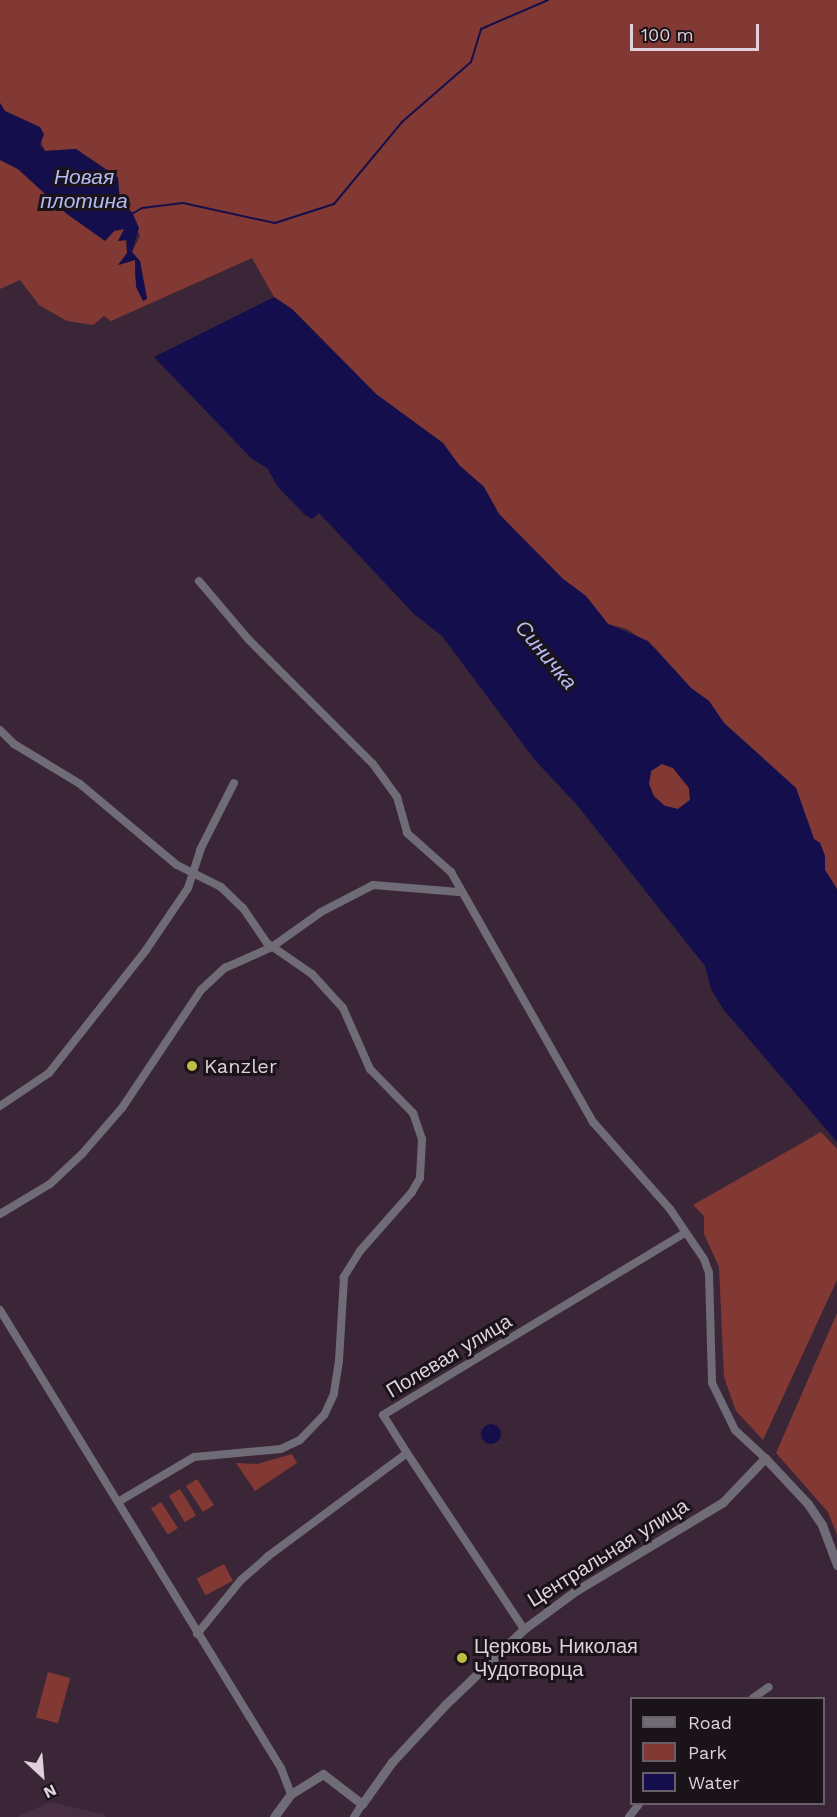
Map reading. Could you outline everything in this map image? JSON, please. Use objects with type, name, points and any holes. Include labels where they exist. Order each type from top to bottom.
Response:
[{"type":"street","points":[[199,582],[264,656],[373,764],[397,797],[407,833],[450,872],[459,892],[592,1122],[670,1209],[709,1273],[709,1351],[717,1399],[735,1430],[808,1504],[822,1525],[837,1565]]},
{"type":"street","points":[[0,729],[14,744],[71,777],[177,866],[216,883],[237,900],[272,947],[312,974],[343,1008],[370,1069],[413,1113],[422,1139],[420,1178],[402,1207],[360,1251],[344,1277],[334,1394],[316,1423],[300,1440],[281,1449],[194,1457],[118,1502]]},
{"type":"street","points":[[0,1106],[49,1073],[146,950],[188,888],[192,872],[234,783]]},
{"type":"street","points":[[0,1214],[50,1184],[82,1154],[122,1108],[185,1013],[217,975],[234,962],[272,947],[321,912],[373,885],[459,892]]},
{"type":"street","name":"Полевая улица","points":[[407,1453],[383,1415],[685,1233]]},
{"type":"street","points":[[0,1310],[281,1768],[291,1794]]},
{"type":"street","points":[[197,1634],[241,1580],[267,1557],[407,1453],[524,1629]]},
{"type":"street","name":"Центральная улица","points":[[354,1817],[393,1762],[430,1721],[524,1629],[574,1592],[723,1502],[765,1458]]},
{"type":"street","points":[[754,1697],[769,1687]]},
{"type":"street","points":[[274,1817],[282,1811],[291,1794],[323,1774],[362,1804]]},
{"type":"street","points":[[628,1817],[637,1805]]},
{"type":"shaded area","points":[[49,1802],[104,1814],[106,1817],[17,1817]]},
{"type":"green space","points":[[0,0],[837,0],[837,889],[825,870],[825,856],[820,843],[814,839],[796,788],[724,723],[709,701],[691,688],[655,648],[627,629],[608,624],[586,596],[563,579],[499,514],[484,487],[459,465],[443,443],[376,394],[292,309],[274,297],[252,258],[111,321],[104,316],[93,325],[67,321],[39,305],[20,280],[0,289],[0,160],[18,169],[67,214],[106,240],[114,231],[124,229],[127,253],[119,265],[135,260],[135,278],[147,299],[140,261],[132,252],[140,236],[128,208],[120,204],[118,177],[76,149],[45,151],[34,125],[5,111],[0,103]]},
{"type":"green space","points":[[662,764],[673,768],[689,788],[690,800],[678,809],[665,806],[654,796],[649,784],[651,771]]},
{"type":"green space","points":[[821,1132],[837,1149],[837,1280],[763,1440],[736,1411],[724,1377],[719,1267],[704,1234],[704,1216],[693,1205]]},
{"type":"green space","points":[[837,1313],[837,1535],[828,1512],[776,1453]]},
{"type":"green space","points":[[292,1454],[297,1463],[255,1491],[236,1463],[257,1464]]},
{"type":"green space","points":[[197,1479],[214,1505],[203,1512],[186,1486]]},
{"type":"green space","points":[[180,1489],[196,1516],[185,1522],[169,1496]]},
{"type":"green space","points":[[161,1502],[178,1528],[168,1535],[151,1509]]},
{"type":"green space","points":[[224,1564],[233,1581],[206,1595],[197,1579]]},
{"type":"green space","points":[[48,1672],[70,1678],[58,1723],[36,1717]]},
{"type":"water","name":"Новая плотина","points":[[0,103],[5,111],[40,127],[44,134],[40,145],[45,151],[76,149],[118,178],[120,203],[132,212],[139,228],[132,252],[140,261],[147,299],[143,301],[136,287],[135,260],[118,265],[127,253],[127,240],[118,241],[124,229],[114,231],[105,241],[67,214],[18,169],[0,160]]},
{"type":"water","name":"Синичка","points":[[274,297],[292,309],[376,394],[443,443],[459,465],[484,487],[499,514],[563,579],[586,596],[608,624],[648,641],[691,688],[709,701],[724,723],[796,788],[814,839],[820,843],[825,856],[825,870],[837,889],[837,1142],[723,1009],[711,989],[705,966],[577,805],[534,759],[442,636],[414,614],[319,513],[312,519],[304,514],[278,487],[267,468],[252,459],[154,357]],"holes":[[[662,764],[673,768],[689,788],[690,800],[678,809],[665,806],[654,797],[649,784],[651,771]]]},
{"type":"water","points":[[491,1424],[498,1427],[501,1434],[498,1441],[491,1444],[484,1441],[481,1434],[484,1427]]},
{"type":"waterway","points":[[130,215],[142,208],[183,203],[275,223],[334,204],[402,122],[471,62],[481,29],[548,0]]},
{"type":"place","name":"Kanzler","points":[[192,1066]]},
{"type":"place","name":"Церковь Николая Чудотворца","points":[[462,1658]]}]
